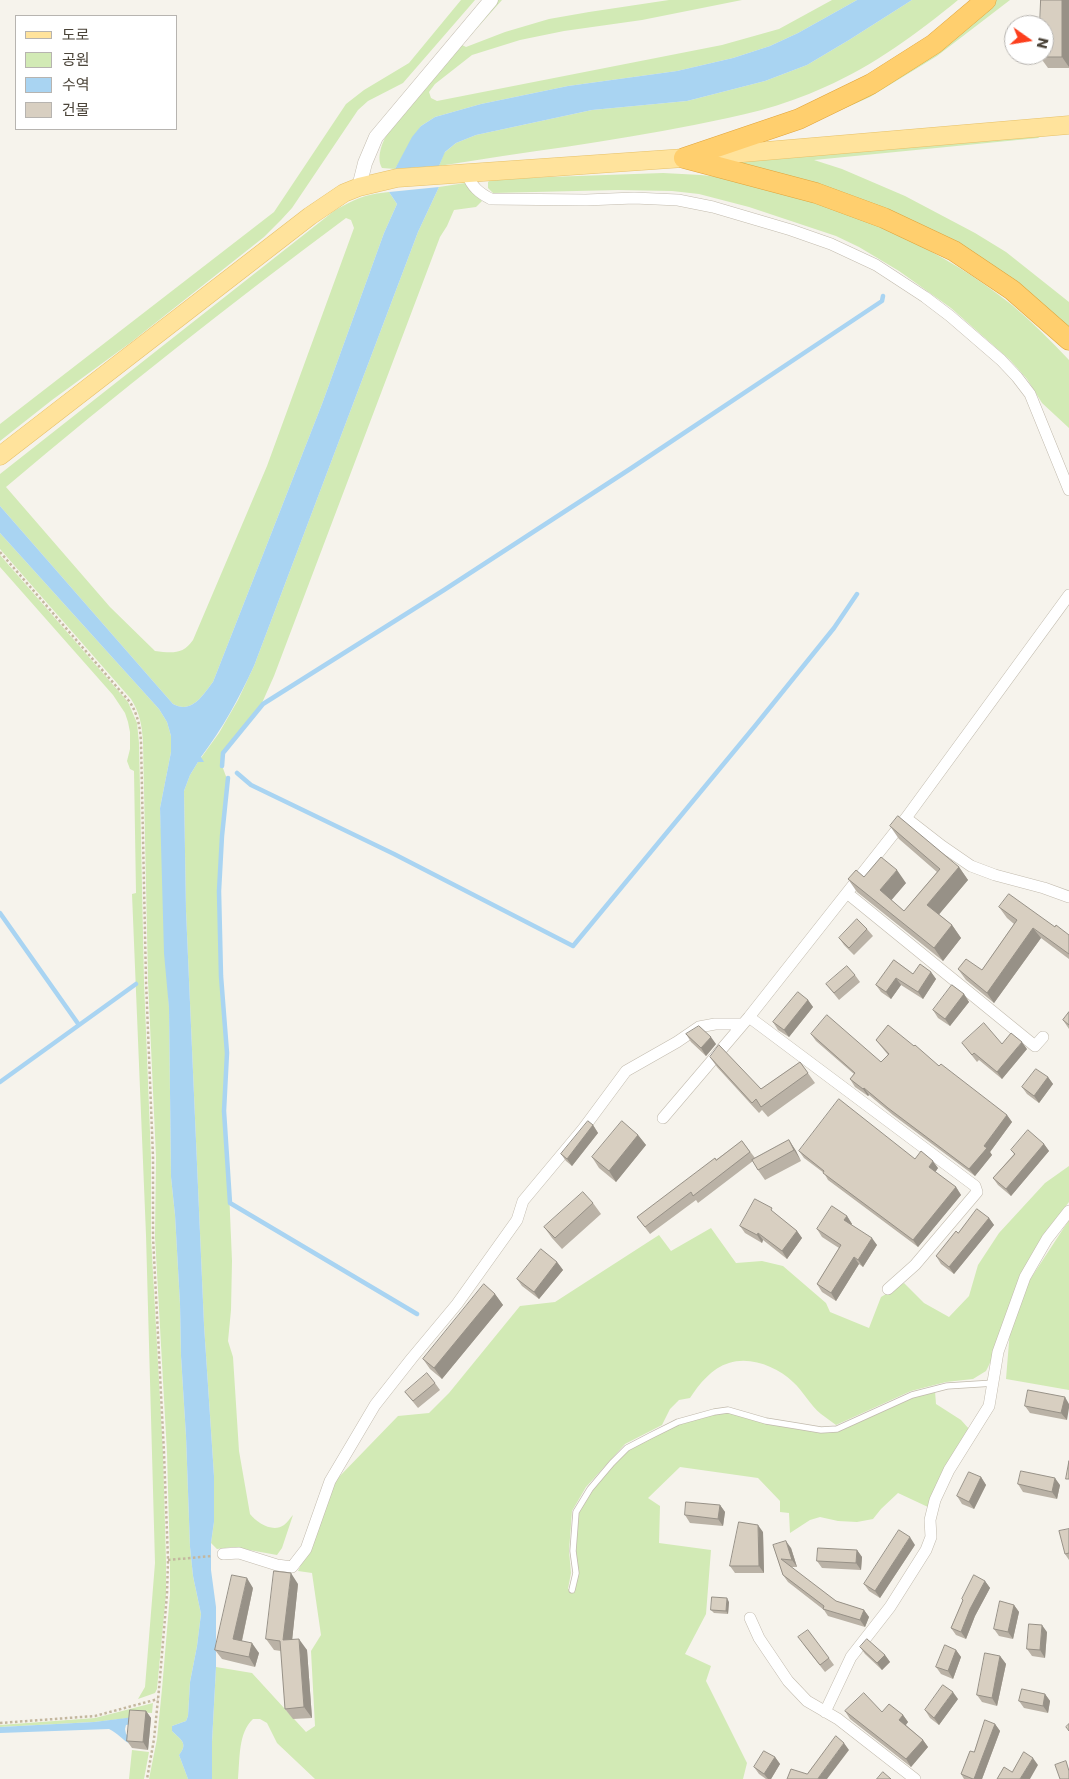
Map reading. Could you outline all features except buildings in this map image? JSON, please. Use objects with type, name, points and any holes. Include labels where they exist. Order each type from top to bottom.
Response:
[{"type":"highway","points":[[684,158],[799,119],[871,84],[934,44],[986,0]]},
{"type":"highway","points":[[684,158],[816,193],[884,218],[954,251],[1012,290],[1069,340]]},
{"type":"main road","points":[[0,456],[310,216],[344,192],[359,187],[397,178],[684,158],[1069,125]]},
{"type":"street","points":[[359,187],[364,163],[376,138],[491,0]]},
{"type":"street","points":[[467,174],[475,189],[491,199],[643,198],[678,200],[713,207],[799,232],[831,244],[876,265],[950,316],[1002,360],[1018,378],[1030,394],[1037,409],[1069,490]]},
{"type":"street","points":[[662,1118],[746,1021],[906,818],[1069,595]]},
{"type":"street","points":[[906,818],[971,866],[995,875],[1044,888],[1069,898]]},
{"type":"street","points":[[847,893],[1035,1046],[1043,1037]]},
{"type":"street","points":[[223,1554],[239,1553],[277,1565],[292,1567],[306,1549],[330,1481],[375,1405],[457,1304],[517,1220],[523,1201],[584,1129],[626,1071],[699,1027],[746,1021],[975,1186],[977,1192],[965,1207],[915,1265],[888,1289]]},
{"type":"street","points":[[825,1712],[851,1657],[890,1607],[926,1550],[931,1537],[930,1520],[934,1500],[949,1470],[989,1406],[998,1352],[1025,1277],[1047,1239],[1069,1211]]},
{"type":"street","points":[[750,1618],[759,1638],[788,1682],[807,1701],[838,1719],[915,1779]]},
{"type":"lane","points":[[572,1590],[576,1573],[573,1551],[576,1512],[590,1489],[627,1448],[678,1422],[728,1410],[766,1421],[821,1430],[837,1430],[912,1395],[947,1386],[994,1383]]},
{"type":"path","points":[[0,552],[129,701],[135,710],[139,723],[142,751],[146,981],[153,1157],[153,1237],[164,1434],[168,1560],[168,1594],[158,1699],[147,1779]]},
{"type":"path","points":[[168,1560],[223,1554]]},
{"type":"path","points":[[0,1723],[95,1716],[158,1699]]},
{"type":"green space","points":[[461,0],[475,0],[403,83],[368,101],[358,110],[292,208],[264,237],[130,343],[0,441],[0,424],[274,212],[346,104],[364,90],[409,63]]},
{"type":"green space","points":[[495,0],[502,0],[462,45],[466,47],[505,32],[549,19],[589,12],[669,0],[742,0],[642,20],[564,31],[520,40],[472,55],[435,84],[429,92],[431,98],[437,101],[722,45],[779,29],[832,0],[857,0],[798,33],[770,46],[733,58],[677,71],[568,86],[481,104],[435,117],[421,126],[395,169],[382,168],[380,155],[387,134]]},
{"type":"green space","points":[[912,0],[958,0],[927,25],[878,59],[843,79],[793,100],[711,122],[599,142],[439,166],[444,153],[456,143],[476,135],[592,110],[687,101],[765,81],[807,65]]},
{"type":"green space","points":[[995,0],[1010,0],[937,56],[870,97],[816,121]]},
{"type":"green space","points":[[1046,133],[1038,138],[814,160],[842,169],[905,196],[975,233],[1006,252],[1069,302],[1069,330],[886,211],[856,197],[825,186],[764,171],[723,157]]},
{"type":"green space","points":[[663,173],[719,177],[835,209],[898,235],[958,267],[1012,305],[1069,360],[1069,428],[1042,403],[1027,379],[1010,360],[951,308],[899,271],[859,247],[836,236],[749,207],[699,194],[672,191],[618,190],[493,193],[488,188],[488,182],[492,179]]},
{"type":"green space","points":[[465,183],[482,201],[476,207],[454,210],[440,237],[274,676],[262,703],[222,752],[221,763],[227,779],[218,891],[220,976],[226,1053],[223,1111],[232,1261],[228,1341],[233,1357],[239,1451],[250,1514],[261,1524],[275,1528],[284,1525],[293,1515],[282,1548],[277,1555],[233,1547],[217,1549],[211,1543],[214,1522],[214,1476],[204,1325],[186,911],[184,791],[190,775],[219,733],[238,700],[254,666],[418,232],[439,187]]},
{"type":"green space","points":[[389,192],[397,204],[384,233],[322,404],[213,682],[201,698],[191,705],[186,707],[173,704],[0,506],[0,474],[334,211],[360,198]],"holes":[[[346,218],[351,220],[354,228],[267,466],[193,640],[181,651],[155,651],[110,607],[6,487],[216,316]]]},
{"type":"green space","points":[[0,533],[159,709],[167,722],[171,736],[171,752],[160,808],[169,1008],[171,1177],[180,1304],[190,1547],[193,1576],[201,1614],[190,1682],[188,1716],[186,1721],[172,1726],[172,1731],[183,1744],[179,1755],[188,1779],[149,1779],[157,1739],[162,1689],[170,1594],[170,1560],[167,1453],[155,1237],[156,1157],[148,981],[142,730],[131,699],[0,549]]},
{"type":"green space","points":[[0,555],[128,702],[137,723],[151,1157],[151,1237],[163,1453],[166,1561],[166,1594],[157,1689],[155,1693],[138,1699],[145,1687],[155,1563],[146,1235],[132,894],[136,893],[134,771],[130,769],[127,761],[130,749],[130,732],[125,713],[113,695],[0,567]]},
{"type":"green space","points":[[1069,1166],[1069,1202],[1047,1230],[1027,1263],[1016,1287],[994,1355],[986,1371],[973,1379],[946,1382],[911,1391],[836,1425],[817,1410],[787,1377],[772,1368],[763,1364],[746,1361],[737,1361],[723,1365],[702,1382],[690,1398],[679,1400],[670,1409],[662,1425],[625,1444],[586,1487],[572,1511],[569,1551],[571,1573],[568,1589],[574,1590],[578,1513],[591,1490],[629,1449],[679,1424],[728,1412],[838,1431],[913,1397],[935,1391],[936,1404],[961,1420],[970,1430],[928,1507],[898,1493],[873,1519],[857,1522],[838,1521],[820,1517],[810,1520],[790,1533],[789,1513],[780,1512],[780,1501],[758,1478],[680,1467],[648,1498],[660,1506],[659,1543],[711,1550],[706,1614],[685,1654],[711,1666],[706,1681],[747,1763],[743,1779],[315,1779],[277,1743],[267,1723],[260,1719],[253,1719],[242,1739],[238,1779],[212,1779],[216,1667],[252,1673],[306,1732],[315,1726],[311,1651],[321,1635],[312,1573],[298,1571],[324,1513],[335,1481],[398,1416],[429,1413],[449,1393],[520,1306],[555,1302],[659,1235],[671,1251],[711,1228],[736,1263],[762,1261],[783,1266],[826,1303],[830,1312],[869,1328],[881,1297],[904,1283],[924,1303],[949,1317],[969,1296],[978,1265],[999,1233],[1045,1183]]},
{"type":"green space","points":[[1069,1220],[1069,1390],[1006,1379],[1010,1330],[1029,1281]]},
{"type":"green space","points":[[153,1703],[152,1713],[135,1712],[129,1718],[94,1722],[0,1727],[0,1725],[95,1718]]},
{"type":"green space","points":[[132,1750],[149,1752],[144,1779],[129,1779]]},
{"type":"water","points":[[857,0],[912,0],[807,65],[765,81],[687,101],[592,110],[476,135],[456,143],[445,152],[439,166],[395,169],[412,137],[421,126],[435,117],[481,104],[568,86],[677,71],[733,58],[770,46],[798,33]]},
{"type":"water","points":[[439,187],[418,232],[254,666],[230,713],[201,757],[204,762],[198,762],[190,775],[184,791],[186,911],[204,1325],[214,1476],[211,1570],[216,1607],[212,1779],[188,1779],[179,1755],[183,1744],[172,1731],[172,1726],[186,1721],[188,1716],[190,1682],[201,1614],[193,1576],[190,1547],[180,1304],[171,1177],[169,1008],[164,953],[160,808],[171,752],[171,736],[167,722],[159,709],[0,533],[0,506],[173,704],[186,707],[196,702],[213,682],[322,404],[384,233],[397,204],[389,192]]},
{"type":"water","points":[[134,1717],[133,1724],[126,1725],[125,1729],[126,1734],[132,1739],[132,1745],[109,1729],[0,1733],[0,1727],[94,1722]]},
{"type":"waterway","points":[[222,766],[223,753],[263,704],[444,590],[630,469],[882,301],[883,296]]},
{"type":"waterway","points":[[237,773],[251,785],[394,854],[573,946],[755,726],[834,628],[857,594]]},
{"type":"waterway","points":[[228,778],[219,891],[221,976],[227,1053],[224,1111],[230,1203],[417,1314]]},
{"type":"waterway","points":[[0,913],[79,1025]]},
{"type":"waterway","points":[[0,1082],[136,984]]}]
